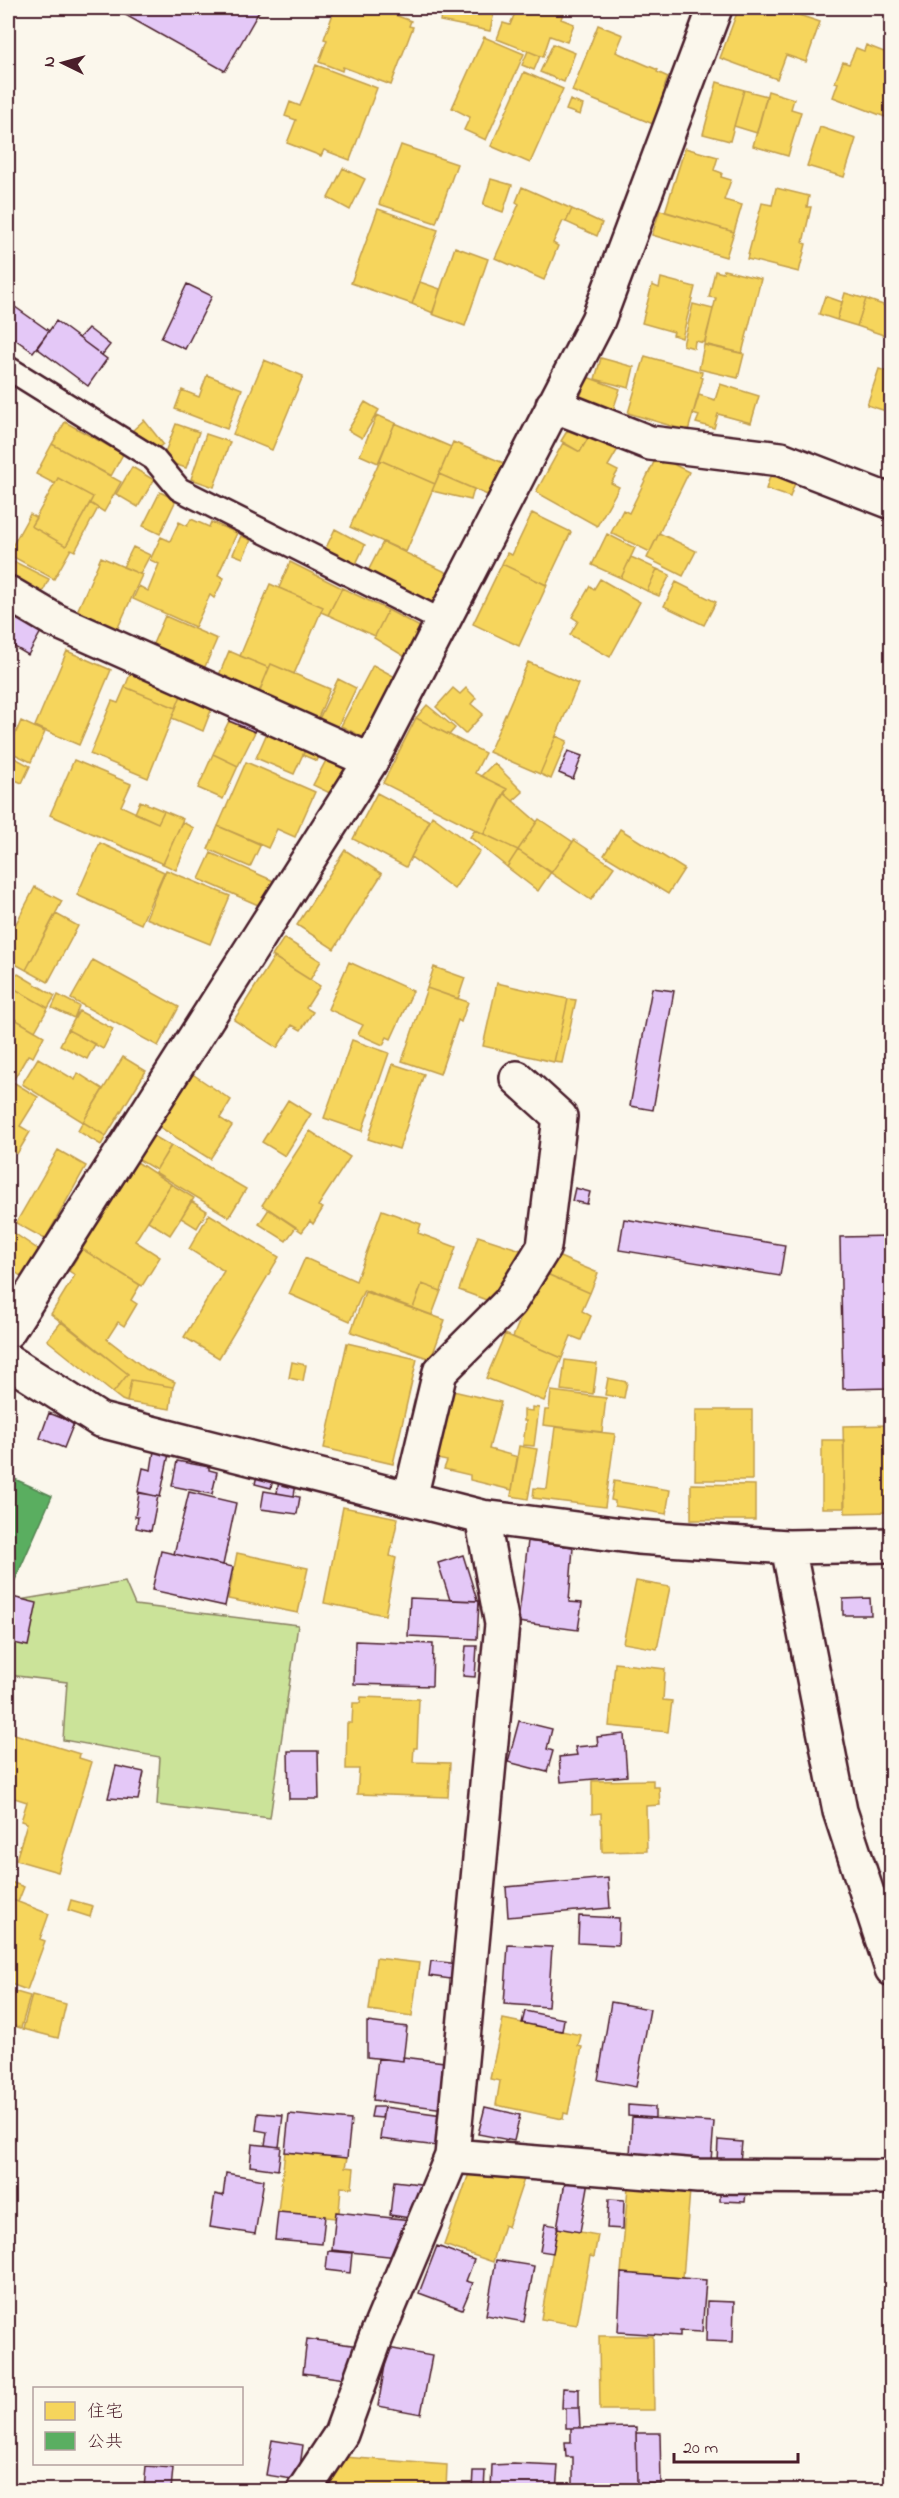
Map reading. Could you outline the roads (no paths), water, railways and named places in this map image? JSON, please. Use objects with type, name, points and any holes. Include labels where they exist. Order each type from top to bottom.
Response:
[{"type":"street","points":[[8,1331],[371,761],[598,320],[715,8]]},
{"type":"street","points":[[553,405],[650,443],[781,459],[891,502]]},
{"type":"street","points":[[8,593],[54,620],[371,761]]},
{"type":"street","points":[[410,1498],[440,1372],[510,1302],[544,1247],[560,1117],[517,1078]]},
{"type":"street","points":[[8,1361],[100,1420],[482,1516],[638,1536],[788,1547],[891,1545]]},
{"type":"street","points":[[304,2490],[341,2434],[375,2340],[452,2156],[502,1624],[482,1516]]},
{"type":"street","points":[[788,1547],[840,1811],[891,1968]]},
{"type":"street","points":[[452,2156],[698,2176],[891,2177]]},
{"type":"lane","points":[[8,368],[154,459],[179,489],[442,621]]}]
